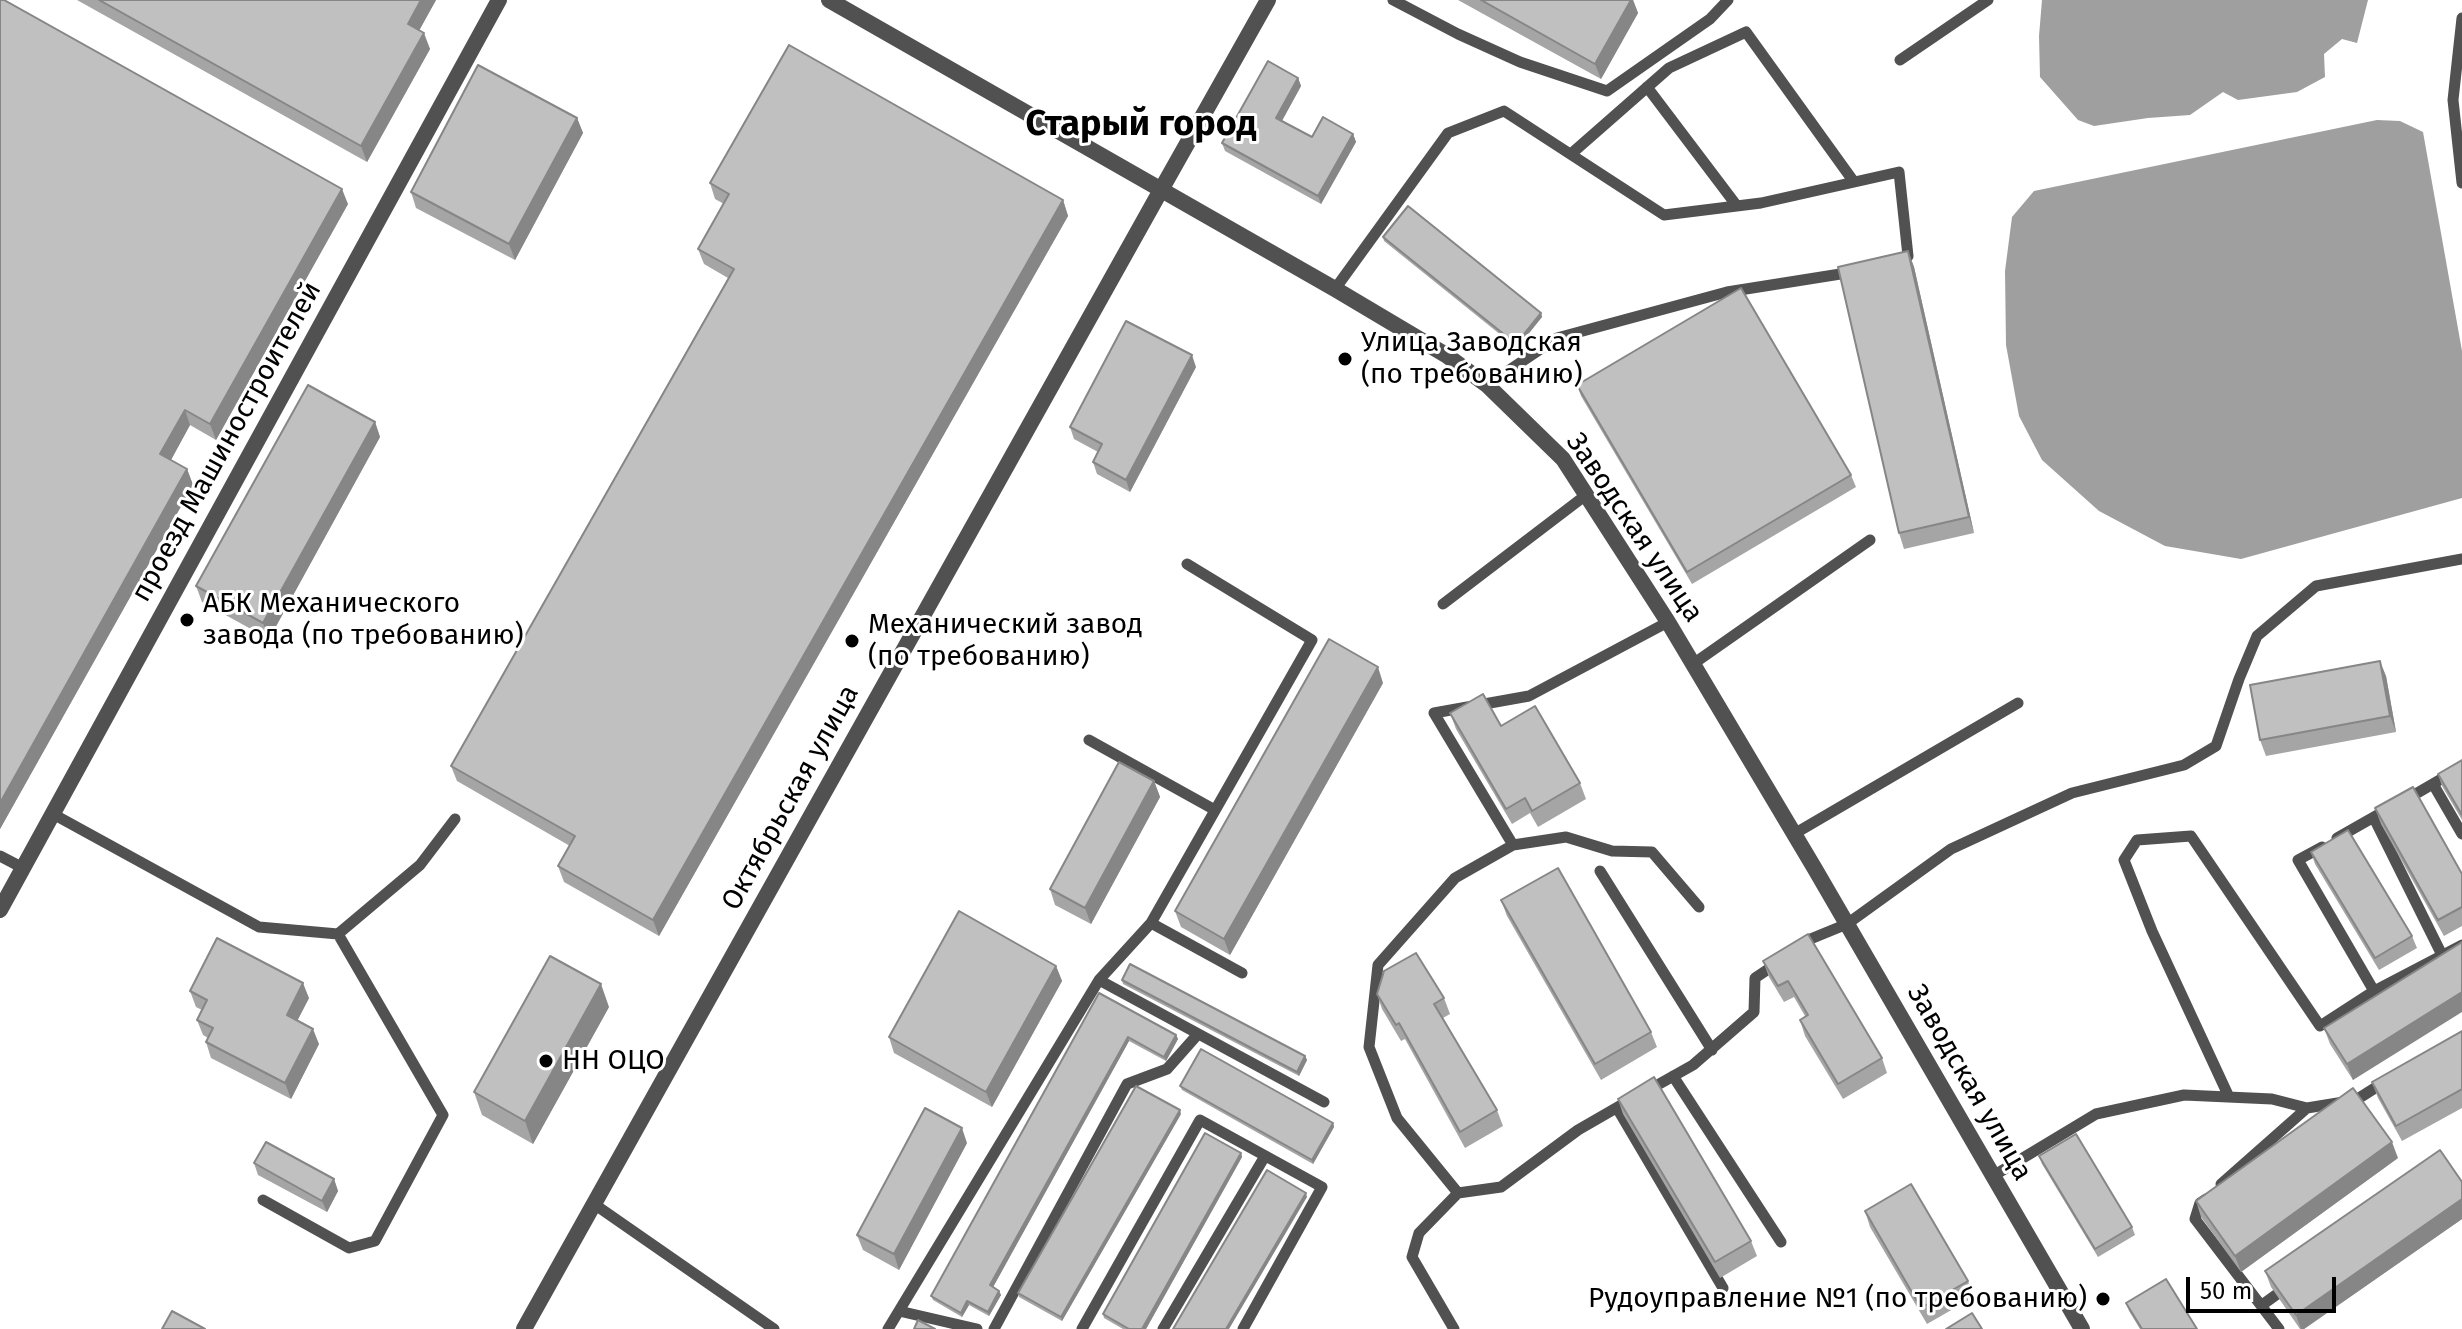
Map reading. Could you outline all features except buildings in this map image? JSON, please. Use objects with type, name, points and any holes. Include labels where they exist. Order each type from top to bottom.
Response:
[{"type":"street","name":"проезд Машиностроителей","points":[[0,910],[499,0]]},
{"type":"street","name":"Заводская улица","points":[[829,0],[1446,355],[1487,385],[1563,459],[1668,622],[2082,1329]]},
{"type":"street","name":"Октябрьская улица","points":[[524,1329],[1268,0]]},
{"type":"lane","points":[[1393,0],[1520,62],[1607,91],[1710,19],[1728,0]]},
{"type":"lane","points":[[1900,60],[1988,0]]},
{"type":"lane","points":[[2462,18],[2453,100],[2462,183]]},
{"type":"lane","points":[[1571,154],[1669,68],[1746,32],[1854,182]]},
{"type":"lane","points":[[1647,87],[1737,206]]},
{"type":"lane","points":[[1335,289],[1448,133],[1504,111],[1664,215],[1761,203],[1899,172],[1908,256],[1894,260]]},
{"type":"lane","points":[[1487,385],[1557,338],[1727,292],[1864,269]]},
{"type":"lane","points":[[1443,604],[1586,495]]},
{"type":"lane","points":[[1693,664],[1870,540]]},
{"type":"lane","points":[[1454,1329],[1412,1257],[1419,1233],[1458,1193],[1501,1187],[1578,1130],[1712,1050],[1754,1012],[1755,978],[1808,940],[1847,924],[1951,849],[2072,793],[2184,765],[2216,746],[2257,636],[2316,586],[2462,559]]},
{"type":"lane","points":[[888,1329],[1099,980],[1151,923],[1312,640],[1187,564]]},
{"type":"lane","points":[[1513,845],[1434,713],[1529,696],[1668,622]]},
{"type":"lane","points":[[1794,834],[2018,703]]},
{"type":"lane","points":[[1089,740],[1215,810]]},
{"type":"lane","points":[[2374,991],[2298,860],[2462,767]]},
{"type":"lane","points":[[2433,784],[2462,834]]},
{"type":"lane","points":[[53,814],[259,927],[338,934],[420,865],[455,819]]},
{"type":"lane","points":[[2374,818],[2442,955]]},
{"type":"lane","points":[[2229,1097],[2152,931],[2124,860],[2137,840],[2191,836],[2320,1026],[2374,991],[2462,945]]},
{"type":"lane","points":[[1458,1193],[1397,1118],[1369,1047],[1378,965],[1455,878],[1513,845],[1566,837],[1612,851],[1652,852],[1699,907]]},
{"type":"lane","points":[[0,856],[23,868]]},
{"type":"lane","points":[[1600,871],[1712,1050]]},
{"type":"lane","points":[[1151,923],[1242,973]]},
{"type":"lane","points":[[263,1200],[349,1248],[375,1241],[443,1115],[338,934]]},
{"type":"lane","points":[[1099,980],[1324,1102]]},
{"type":"lane","points":[[994,1329],[1127,1084],[1167,1069],[1198,1034]]},
{"type":"lane","points":[[1993,1176],[2096,1114],[2184,1095],[2272,1099],[2307,1108],[2356,1100],[2396,1075]]},
{"type":"lane","points":[[1673,1076],[1781,1242]]},
{"type":"lane","points":[[1617,1108],[1723,1288]]},
{"type":"lane","points":[[2279,1329],[2195,1219],[2200,1203],[2307,1108]]},
{"type":"lane","points":[[1082,1329],[1200,1120],[1322,1187],[1243,1329]]},
{"type":"lane","points":[[1163,1329],[1265,1156]]},
{"type":"lane","points":[[594,1204],[774,1329]]},
{"type":"lane","points":[[2262,1305],[2300,1277]]},
{"type":"lane","points":[[899,1311],[977,1329]]},
{"type":"shaded area","points":[[2042,0],[2368,0],[2357,43],[2342,39],[2324,54],[2325,77],[2297,92],[2238,100],[2223,92],[2190,115],[2094,126],[2078,120],[2040,77]]},
{"type":"shaded area","points":[[2377,120],[2400,121],[2423,132],[2462,351],[2462,498],[2241,559],[2165,546],[2099,511],[2042,460],[2019,416],[2006,345],[2005,271],[2012,217],[2034,191]]},
{"type":"place","name":"Улица Заводская (по требованию)","points":[[1345,359]]},
{"type":"place","name":"АБК Механического завода (по требованию)","points":[[187,620]]},
{"type":"place","name":"Механический завод (по требованию)","points":[[852,641]]},
{"type":"place","name":"НН ОЦО","points":[[546,1061]]},
{"type":"place","name":"Рудоуправление №1 (по требованию)","points":[[2103,1299]]},
{"type":"district","name":"Старый город","points":[[1141,125]]}]
